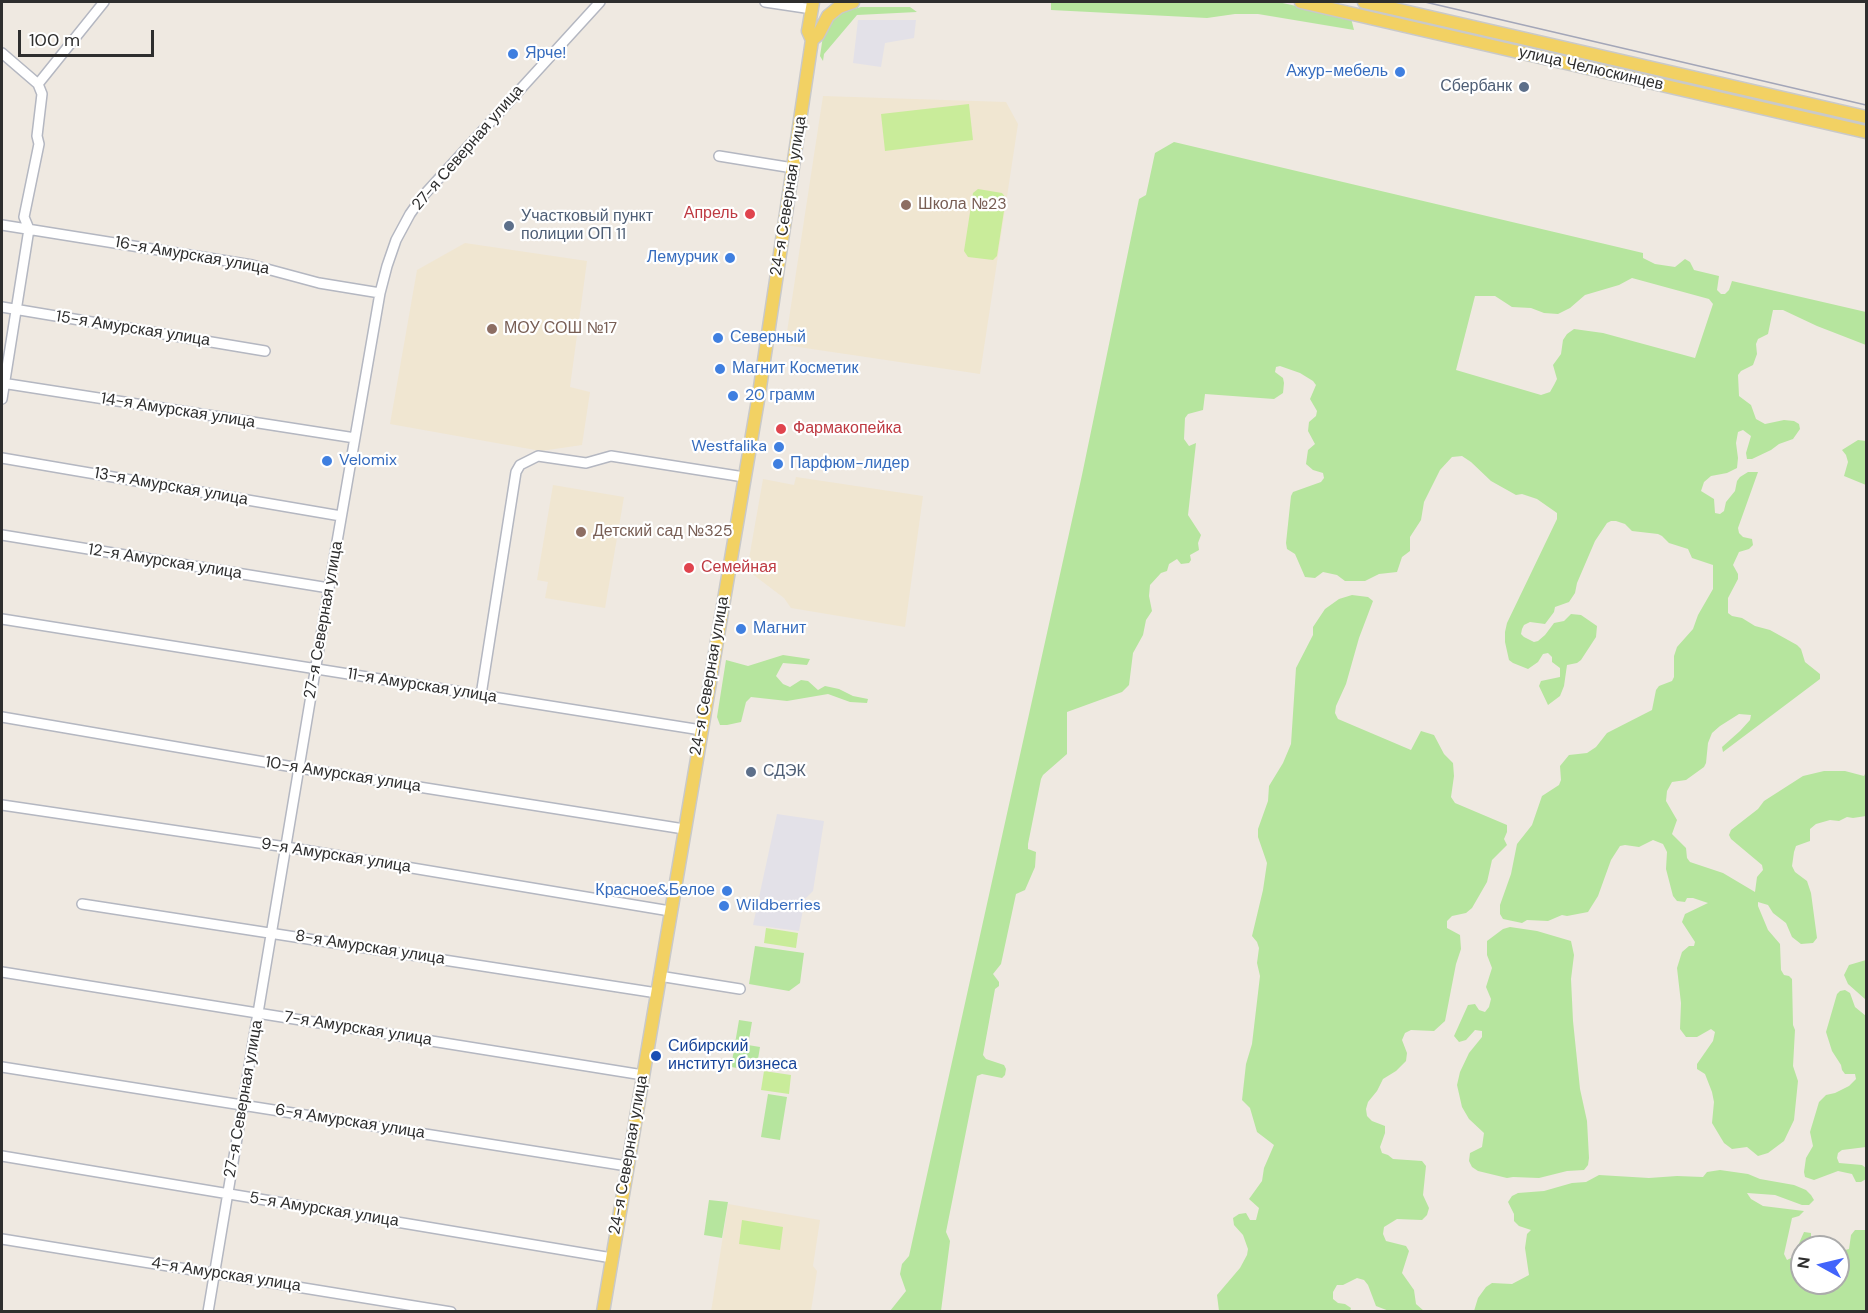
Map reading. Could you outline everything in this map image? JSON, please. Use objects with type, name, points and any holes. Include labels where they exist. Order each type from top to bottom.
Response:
[{"type":"main road","name":"24-я Северная улица","points":[[812,40],[818,35],[828,16],[839,7],[853,2]]},
{"type":"main road","name":"улица Челюскинцев","points":[[1301,2],[1866,132]]},
{"type":"main road","name":"улица Челюскинцев","points":[[1363,2],[1866,117]]},
{"type":"main road","points":[[1359,15],[1363,2]]},
{"type":"main road","name":"24-я Северная улица","points":[[603,1311],[700,730],[759,394],[812,40],[808,31],[813,5]]},
{"type":"main road","points":[[1484,44],[1487,30]]},
{"type":"main road","points":[[1738,103],[1741,88]]},
{"type":"street","points":[[38,84],[104,2]]},
{"type":"street","name":"27-я Северная улица","points":[[208,1311],[354,438],[380,294],[396,240],[422,197],[600,2]]},
{"type":"street","points":[[765,2],[813,5]]},
{"type":"street","points":[[2,53],[38,84],[42,94],[38,129],[39,144],[24,217],[29,229],[2,399]]},
{"type":"street","points":[[719,156],[793,168]]},
{"type":"street","name":"16-я Амурская улица","points":[[2,225],[252,265],[319,283],[380,294]]},
{"type":"street","name":"15-я Амурская улица","points":[[2,308],[265,351]]},
{"type":"street","name":"14-я Амурская улица","points":[[3,383],[354,438]]},
{"type":"street","points":[[481,695],[516,472],[520,465],[538,456],[586,463],[611,456],[744,477]]},
{"type":"street","name":"13-я Амурская улица","points":[[2,458],[341,516]]},
{"type":"street","name":"12-я Амурская улица","points":[[2,535],[329,588]]},
{"type":"street","name":"11-я Амурская улица","points":[[2,619],[700,730]]},
{"type":"street","name":"10-я Амурская улица","points":[[2,717],[299,768],[684,829]]},
{"type":"street","name":"9-я Амурская улица","points":[[2,805],[286,847],[670,911]]},
{"type":"street","name":"8-я Амурская улица","points":[[82,904],[657,993]]},
{"type":"street","name":"7-я Амурская улица","points":[[2,972],[643,1075]]},
{"type":"street","points":[[660,976],[740,989]]},
{"type":"street","name":"6-я Амурская улица","points":[[2,1067],[627,1166]]},
{"type":"street","name":"5-я Амурская улица","points":[[2,1156],[612,1258]]},
{"type":"street","name":"4-я Амурская улица","points":[[2,1239],[451,1311]]},
{"type":"shaded area","points":[[858,20],[916,20],[914,38],[885,43],[881,67],[853,63]]},
{"type":"shaded area","name":"Школа №23","points":[[823,96],[1006,102],[1018,124],[980,374],[785,345]]},
{"type":"shaded area","name":"МОУ СОШ №17","points":[[465,243],[587,261],[570,387],[590,392],[582,445],[541,451],[390,424],[417,270]]},
{"type":"shaded area","points":[[796,477],[923,496],[905,627],[791,608],[784,598],[747,570],[763,479],[794,485]]},
{"type":"shaded area","name":"Детский сад №325","points":[[553,485],[624,497],[605,608],[545,598],[548,582],[537,580]]},
{"type":"shaded area","points":[[777,814],[824,821],[813,891],[805,899],[799,931],[753,925]]},
{"type":"shaded area","points":[[728,1204],[820,1220],[813,1266],[817,1271],[811,1311],[711,1312]]},
{"type":"green space","points":[[1278,2],[1351,18],[1354,30],[1258,14],[1207,18],[1051,10],[1051,3]]},
{"type":"green space","points":[[861,7],[910,7],[917,12],[857,15],[824,54],[823,61],[820,56],[823,36],[829,23],[839,13]]},
{"type":"green space","points":[[969,104],[973,140],[885,151],[881,114]]},
{"type":"green space","points":[[1174,142],[1643,253],[1643,258],[1655,264],[1675,267],[1685,259],[1690,262],[1694,270],[1719,276],[1717,290],[1721,294],[1729,290],[1732,281],[1866,312],[1866,345],[1783,310],[1773,310],[1768,334],[1758,339],[1756,344],[1757,354],[1753,365],[1738,375],[1739,396],[1751,405],[1756,419],[1765,424],[1784,420],[1794,421],[1799,424],[1800,429],[1793,439],[1752,459],[1747,459],[1746,453],[1751,436],[1743,430],[1738,432],[1737,468],[1727,473],[1711,476],[1704,482],[1701,491],[1714,499],[1715,513],[1720,514],[1735,491],[1740,477],[1748,472],[1758,472],[1738,528],[1743,537],[1752,539],[1753,545],[1739,552],[1733,565],[1738,579],[1728,598],[1728,613],[1755,626],[1770,630],[1797,645],[1801,649],[1805,662],[1820,674],[1820,679],[1723,752],[1722,747],[1750,720],[1751,715],[1739,714],[1720,726],[1712,733],[1708,743],[1704,767],[1686,780],[1672,782],[1667,791],[1666,801],[1677,820],[1672,834],[1686,848],[1690,862],[1723,873],[1755,892],[1757,877],[1763,870],[1762,865],[1729,835],[1731,830],[1758,809],[1764,801],[1803,776],[1824,771],[1845,771],[1864,776],[1866,772],[1866,816],[1847,817],[1839,821],[1830,820],[1816,824],[1810,829],[1810,841],[1796,846],[1792,866],[1795,872],[1807,881],[1811,893],[1817,938],[1813,943],[1801,944],[1792,937],[1786,923],[1773,913],[1768,905],[1758,902],[1768,930],[1780,944],[1781,970],[1784,975],[1792,979],[1795,1030],[1793,1066],[1798,1081],[1794,1120],[1784,1141],[1768,1153],[1758,1156],[1747,1147],[1732,1149],[1724,1143],[1712,1123],[1714,1102],[1712,1092],[1705,1074],[1697,1069],[1697,1064],[1713,1041],[1715,1032],[1711,1029],[1697,1037],[1686,1037],[1680,1029],[1681,1003],[1677,968],[1682,952],[1689,946],[1694,946],[1695,942],[1682,922],[1685,914],[1708,903],[1693,898],[1687,898],[1685,902],[1677,901],[1673,896],[1666,869],[1667,852],[1663,844],[1653,840],[1639,847],[1620,846],[1611,860],[1598,896],[1588,912],[1562,915],[1548,921],[1527,920],[1522,923],[1503,919],[1500,914],[1500,905],[1511,874],[1517,844],[1532,825],[1542,796],[1559,785],[1560,766],[1569,755],[1587,753],[1596,747],[1607,733],[1652,710],[1656,690],[1659,686],[1672,681],[1674,677],[1674,656],[1677,647],[1693,629],[1713,589],[1713,565],[1692,558],[1688,549],[1669,543],[1658,534],[1632,531],[1625,524],[1616,521],[1607,523],[1595,541],[1575,593],[1569,602],[1555,607],[1545,624],[1530,622],[1522,629],[1521,634],[1534,642],[1545,635],[1554,623],[1564,621],[1571,614],[1581,615],[1597,626],[1596,637],[1581,660],[1567,665],[1560,696],[1548,705],[1539,686],[1541,681],[1560,677],[1560,668],[1552,662],[1552,657],[1548,653],[1543,654],[1538,662],[1528,669],[1513,663],[1509,660],[1505,632],[1507,623],[1557,519],[1557,513],[1537,499],[1522,494],[1516,495],[1491,481],[1462,456],[1452,457],[1440,470],[1424,502],[1421,520],[1410,537],[1410,551],[1402,557],[1397,572],[1379,574],[1365,581],[1345,581],[1337,575],[1323,572],[1315,578],[1305,577],[1295,554],[1287,549],[1286,543],[1293,492],[1321,482],[1324,478],[1323,473],[1313,470],[1306,464],[1308,450],[1315,444],[1308,431],[1309,422],[1316,416],[1317,411],[1310,399],[1316,385],[1300,373],[1280,366],[1276,367],[1275,372],[1283,378],[1283,393],[1274,399],[1205,394],[1203,410],[1188,414],[1185,418],[1184,439],[1189,446],[1196,443],[1188,515],[1201,535],[1198,543],[1199,550],[1190,555],[1189,563],[1181,564],[1177,559],[1169,564],[1167,571],[1161,573],[1150,585],[1149,596],[1152,611],[1133,653],[1129,685],[1122,692],[1067,712],[1067,754],[1041,779],[1028,844],[1028,849],[1036,852],[1035,867],[1025,890],[1016,894],[1001,964],[993,974],[999,986],[995,989],[983,1055],[986,1059],[1004,1065],[1005,1075],[1002,1078],[982,1074],[977,1076],[946,1232],[950,1241],[941,1311],[890,1311],[906,1291],[900,1274],[902,1264],[909,1256],[1082,475],[1139,199],[1146,195],[1155,153]],"holes":[[[1632,278],[1709,299],[1713,304],[1695,358],[1603,333],[1574,329],[1563,340],[1561,354],[1553,365],[1557,379],[1550,392],[1541,395],[1456,370],[1475,296],[1495,296],[1512,307],[1531,308],[1544,313],[1558,314],[1570,308],[1585,295],[1619,285]]]},
{"type":"green space","points":[[978,189],[1002,193],[1006,198],[997,256],[993,260],[968,257],[964,251],[973,193]]},
{"type":"green space","points":[[1858,440],[1866,441],[1866,485],[1844,476],[1848,462],[1842,450]]},
{"type":"green space","points":[[1352,595],[1368,597],[1373,601],[1359,638],[1346,684],[1336,706],[1335,713],[1338,719],[1411,750],[1421,731],[1434,735],[1444,754],[1453,763],[1451,797],[1455,803],[1507,825],[1504,839],[1507,845],[1492,860],[1487,882],[1472,908],[1466,913],[1452,916],[1447,921],[1447,928],[1460,935],[1461,949],[1445,1021],[1434,1031],[1411,1030],[1405,1033],[1402,1040],[1407,1053],[1406,1061],[1383,1079],[1366,1109],[1367,1116],[1372,1121],[1385,1126],[1380,1147],[1382,1153],[1393,1159],[1422,1161],[1426,1166],[1423,1195],[1429,1208],[1427,1215],[1422,1220],[1397,1219],[1384,1227],[1383,1234],[1386,1241],[1406,1246],[1409,1251],[1402,1273],[1414,1290],[1416,1304],[1424,1311],[1389,1311],[1376,1306],[1368,1285],[1364,1280],[1357,1278],[1343,1285],[1337,1285],[1333,1292],[1333,1299],[1351,1308],[1350,1311],[1219,1311],[1217,1295],[1240,1268],[1248,1249],[1243,1235],[1234,1225],[1233,1218],[1246,1213],[1250,1220],[1256,1220],[1259,1208],[1249,1199],[1262,1181],[1264,1168],[1274,1145],[1257,1132],[1250,1108],[1242,1100],[1246,1064],[1252,1044],[1260,976],[1257,963],[1259,948],[1252,936],[1267,863],[1258,837],[1258,829],[1268,801],[1269,786],[1291,744],[1296,668],[1313,635],[1313,627],[1325,609],[1339,599]]},
{"type":"green space","points":[[783,655],[810,659],[807,665],[783,663],[776,676],[783,684],[790,687],[801,680],[808,681],[818,690],[825,686],[839,689],[853,696],[868,699],[867,703],[850,702],[828,694],[787,701],[751,697],[746,702],[741,722],[720,725],[717,717],[726,660],[748,666]]},
{"type":"green space","points":[[1510,927],[1537,931],[1571,941],[1574,955],[1571,979],[1573,1021],[1580,1089],[1587,1121],[1589,1158],[1584,1170],[1567,1171],[1539,1178],[1507,1178],[1478,1171],[1469,1161],[1470,1153],[1482,1147],[1484,1133],[1469,1119],[1462,1107],[1457,1085],[1460,1072],[1469,1053],[1482,1037],[1482,1031],[1475,1030],[1466,1040],[1459,1042],[1454,1036],[1468,1005],[1475,1004],[1479,1010],[1485,1012],[1489,1007],[1491,999],[1486,987],[1492,968],[1487,955],[1487,941],[1503,929]]},
{"type":"green space","points":[[766,928],[798,933],[796,948],[764,943]]},
{"type":"green space","points":[[755,946],[804,953],[800,983],[789,991],[749,984]]},
{"type":"green space","points":[[1866,960],[1866,1004],[1865,999],[1848,984],[1844,975],[1849,965]]},
{"type":"green space","points":[[1845,990],[1850,993],[1855,1007],[1866,1016],[1866,1147],[1842,1150],[1838,1153],[1837,1158],[1839,1163],[1862,1165],[1866,1168],[1866,1179],[1861,1182],[1856,1182],[1852,1174],[1838,1171],[1814,1180],[1805,1177],[1804,1172],[1806,1158],[1813,1146],[1810,1132],[1819,1102],[1826,1095],[1849,1086],[1856,1079],[1855,1074],[1845,1074],[1842,1070],[1832,1051],[1826,1032],[1837,994]]},
{"type":"green space","points":[[739,1020],[752,1022],[748,1045],[760,1047],[756,1071],[731,1067]]},
{"type":"green space","points":[[764,1071],[791,1075],[789,1094],[761,1090]]},
{"type":"green space","points":[[768,1094],[787,1097],[780,1140],[761,1137]]},
{"type":"green space","points":[[1720,1170],[1748,1174],[1760,1179],[1794,1185],[1811,1195],[1814,1200],[1809,1205],[1802,1205],[1775,1195],[1747,1193],[1751,1199],[1763,1206],[1804,1211],[1792,1218],[1784,1254],[1787,1260],[1790,1258],[1790,1295],[1850,1295],[1851,1235],[1855,1230],[1866,1230],[1866,1311],[1474,1311],[1478,1298],[1492,1283],[1512,1284],[1529,1275],[1525,1248],[1527,1234],[1531,1230],[1519,1226],[1514,1221],[1514,1214],[1508,1202],[1512,1196],[1518,1193],[1544,1191],[1572,1183],[1586,1182],[1599,1175],[1649,1178],[1703,1177],[1707,1172]]},
{"type":"green space","points":[[709,1200],[728,1202],[722,1238],[704,1235]]},
{"type":"green space","points":[[742,1220],[783,1227],[780,1250],[739,1244]]},
{"type":"tram line","points":[[1425,2],[1866,105]]},
{"type":"place","name":"Ярче!","points":[[513,54]]},
{"type":"place","name":"Ажур-мебель","points":[[1400,72]]},
{"type":"place","name":"Сбербанк","points":[[1524,87]]},
{"type":"place","name":"Школа №23","points":[[906,205]]},
{"type":"place","name":"Апрель","points":[[750,214]]},
{"type":"place","name":"Участковый пункт полиции ОП 11","points":[[509,226]]},
{"type":"place","name":"Лемурчик","points":[[730,258]]},
{"type":"place","name":"МОУ СОШ №17","points":[[492,329]]},
{"type":"place","name":"Северный","points":[[718,338]]},
{"type":"place","name":"Магнит Косметик","points":[[720,369]]},
{"type":"place","name":"20 грамм","points":[[733,396]]},
{"type":"place","name":"Фармакопейка","points":[[781,429]]},
{"type":"place","name":"Westfalika","points":[[779,447]]},
{"type":"place","name":"Velomix","points":[[327,461]]},
{"type":"place","name":"Парфюм-лидер","points":[[778,464]]},
{"type":"place","name":"Детский сад №325","points":[[581,532]]},
{"type":"place","name":"Семейная","points":[[689,568]]},
{"type":"place","name":"Магнит","points":[[741,629]]},
{"type":"place","name":"СДЭК","points":[[751,772]]},
{"type":"place","name":"Красное&Белое","points":[[727,891]]},
{"type":"place","name":"Wildberries","points":[[724,906]]},
{"type":"place","name":"Сибирский институт бизнеса","points":[[656,1056]]}]
